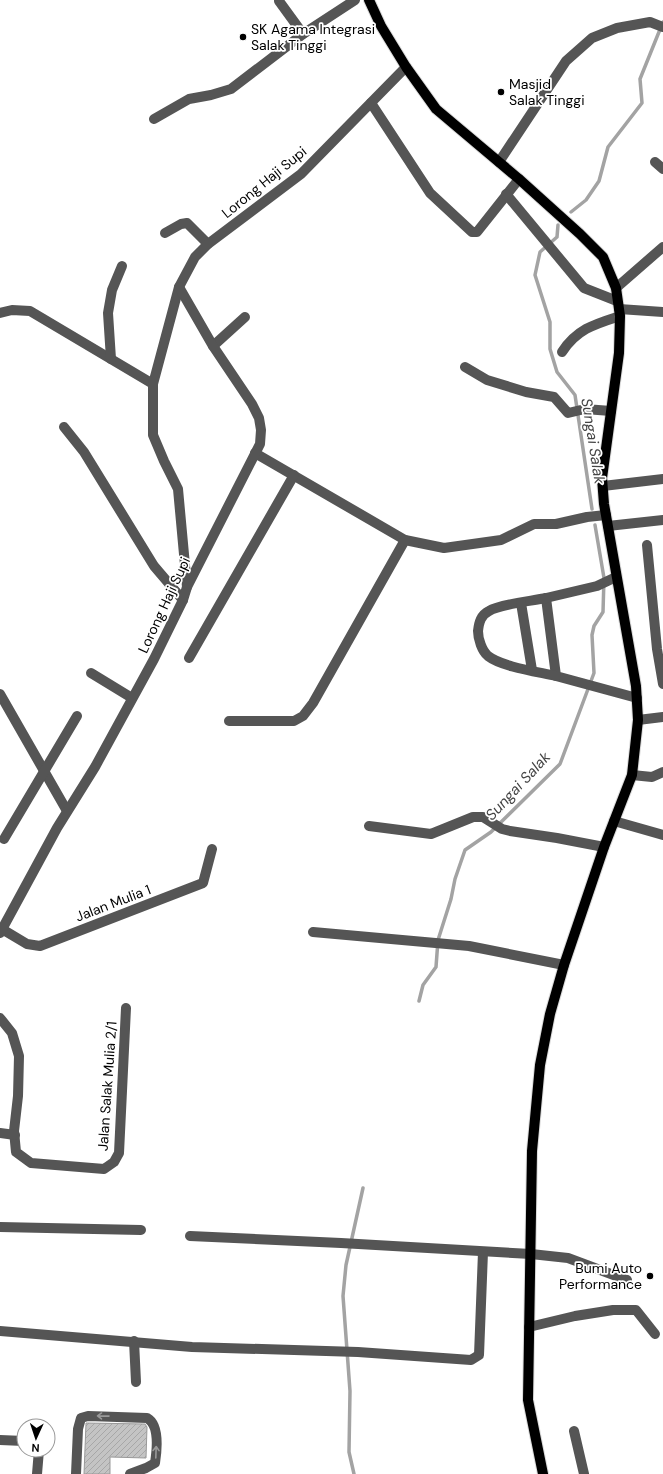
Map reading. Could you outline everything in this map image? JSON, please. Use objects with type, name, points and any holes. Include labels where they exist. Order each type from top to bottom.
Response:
[{"type":"main road","points":[[369,0],[381,26],[406,67],[436,109],[519,178],[580,234],[602,257],[616,288],[619,309],[619,353],[603,472],[603,486],[614,578],[637,698],[638,720],[632,775],[604,847],[564,965],[550,1014],[540,1065],[532,1151],[528,1400],[543,1474]]},
{"type":"street","points":[[154,119],[189,99],[211,95],[231,89],[302,34],[355,0]]},
{"type":"street","points":[[280,1],[302,34]]},
{"type":"street","points":[[499,162],[566,60],[592,38],[617,28],[650,22],[663,27]]},
{"type":"street","name":"Lorong Haji Supi","points":[[187,586],[178,489],[153,435],[153,384],[179,287],[195,257],[208,244],[301,174],[406,67]]},
{"type":"street","points":[[371,103],[430,193],[472,232],[477,232],[519,178]]},
{"type":"street","points":[[506,194],[584,288],[619,309],[663,312]]},
{"type":"street","points":[[165,233],[181,224],[187,223],[208,244]]},
{"type":"street","points":[[616,288],[663,247]]},
{"type":"street","points":[[111,359],[108,313],[112,290],[122,266]]},
{"type":"street","name":"Lorong Haji Supi","points":[[1,931],[67,811],[95,767],[154,659],[183,600],[187,586],[260,444],[261,430],[259,418],[252,404],[213,346],[179,287]]},
{"type":"street","points":[[562,352],[568,343],[591,325],[619,309]]},
{"type":"street","points":[[0,313],[12,310],[30,311],[153,384]]},
{"type":"street","points":[[213,346],[245,317]]},
{"type":"street","points":[[465,367],[487,380],[526,392],[554,398],[568,413],[585,409],[611,411]]},
{"type":"street","points":[[64,427],[84,452],[154,566],[183,600]]},
{"type":"street","points":[[255,453],[405,540],[444,548],[501,540],[534,524],[556,524],[586,517],[606,515]]},
{"type":"street","points":[[189,658],[294,475]]},
{"type":"street","points":[[603,486],[663,479]]},
{"type":"street","points":[[608,526],[663,520]]},
{"type":"street","points":[[229,721],[294,721],[302,716],[313,703],[405,540]]},
{"type":"street","points":[[647,545],[663,684]]},
{"type":"street","points":[[614,578],[597,586],[490,610],[482,616],[478,633],[482,647],[489,656],[504,663],[637,698]]},
{"type":"street","points":[[546,598],[556,676]]},
{"type":"street","points":[[521,603],[532,670]]},
{"type":"street","points":[[91,673],[132,698]]},
{"type":"street","points":[[0,694],[67,811]]},
{"type":"street","points":[[4,839],[77,716]]},
{"type":"street","points":[[638,720],[663,717]]},
{"type":"street","points":[[632,775],[652,777],[663,772]]},
{"type":"street","points":[[369,826],[431,834],[473,818],[483,817],[502,829],[604,847]]},
{"type":"street","points":[[614,821],[663,835]]},
{"type":"street","name":"Jalan Mulia 1","points":[[1,931],[27,944],[40,946],[203,883],[212,848]]},
{"type":"street","points":[[313,932],[469,946],[564,965]]},
{"type":"street","name":"Jalan Salak Mulia 2/1","points":[[0,1018],[12,1033],[19,1056],[14,1135],[16,1152],[31,1162],[104,1169],[114,1162],[119,1153],[126,1008]]},
{"type":"street","points":[[0,1134],[14,1135]]},
{"type":"street","points":[[0,1227],[141,1230]]},
{"type":"street","points":[[190,1236],[530,1254],[568,1258],[627,1280]]},
{"type":"street","points":[[0,1331],[192,1347],[358,1352],[471,1360],[479,1355],[483,1252]]},
{"type":"street","points":[[528,1327],[575,1316],[612,1310],[636,1310],[654,1334]]},
{"type":"street","points":[[134,1341],[136,1382]]},
{"type":"street","points":[[76,1474],[78,1429],[81,1418],[88,1416],[147,1418],[154,1424],[156,1432],[155,1463],[130,1474]]},
{"type":"street","points":[[574,1431],[584,1474]]},
{"type":"street","points":[[0,1440],[16,1441]]},
{"type":"street","points":[[37,1474],[38,1458]]},
{"type":"building","points":[[86,1423],[145,1424],[147,1427],[146,1458],[110,1457],[110,1474],[84,1474]]},
{"type":"waterway","name":"Sungai Salak","points":[[571,212],[586,200],[599,181],[608,147],[642,103],[640,79],[663,22]]},
{"type":"waterway","name":"Sungai Salak","points":[[558,225],[557,237],[540,252],[535,275],[550,322],[550,349],[557,372],[575,395],[592,509]]},
{"type":"waterway","name":"Sungai Salak","points":[[419,1001],[423,985],[436,967],[438,940],[451,899],[455,879],[465,850],[491,832],[560,764],[594,673],[592,635],[594,626],[603,612],[604,578],[595,525]]},
{"type":"waterway","points":[[354,1474],[349,1452],[350,1391],[343,1296],[346,1265],[363,1188]]},
{"type":"place","name":"SK Agama Integrasi Salak Tinggi","points":[[243,37]]},
{"type":"place","name":"Masjid Salak Tinggi","points":[[501,92]]},
{"type":"place","name":"Bumi Auto Performance","points":[[650,1276]]}]
